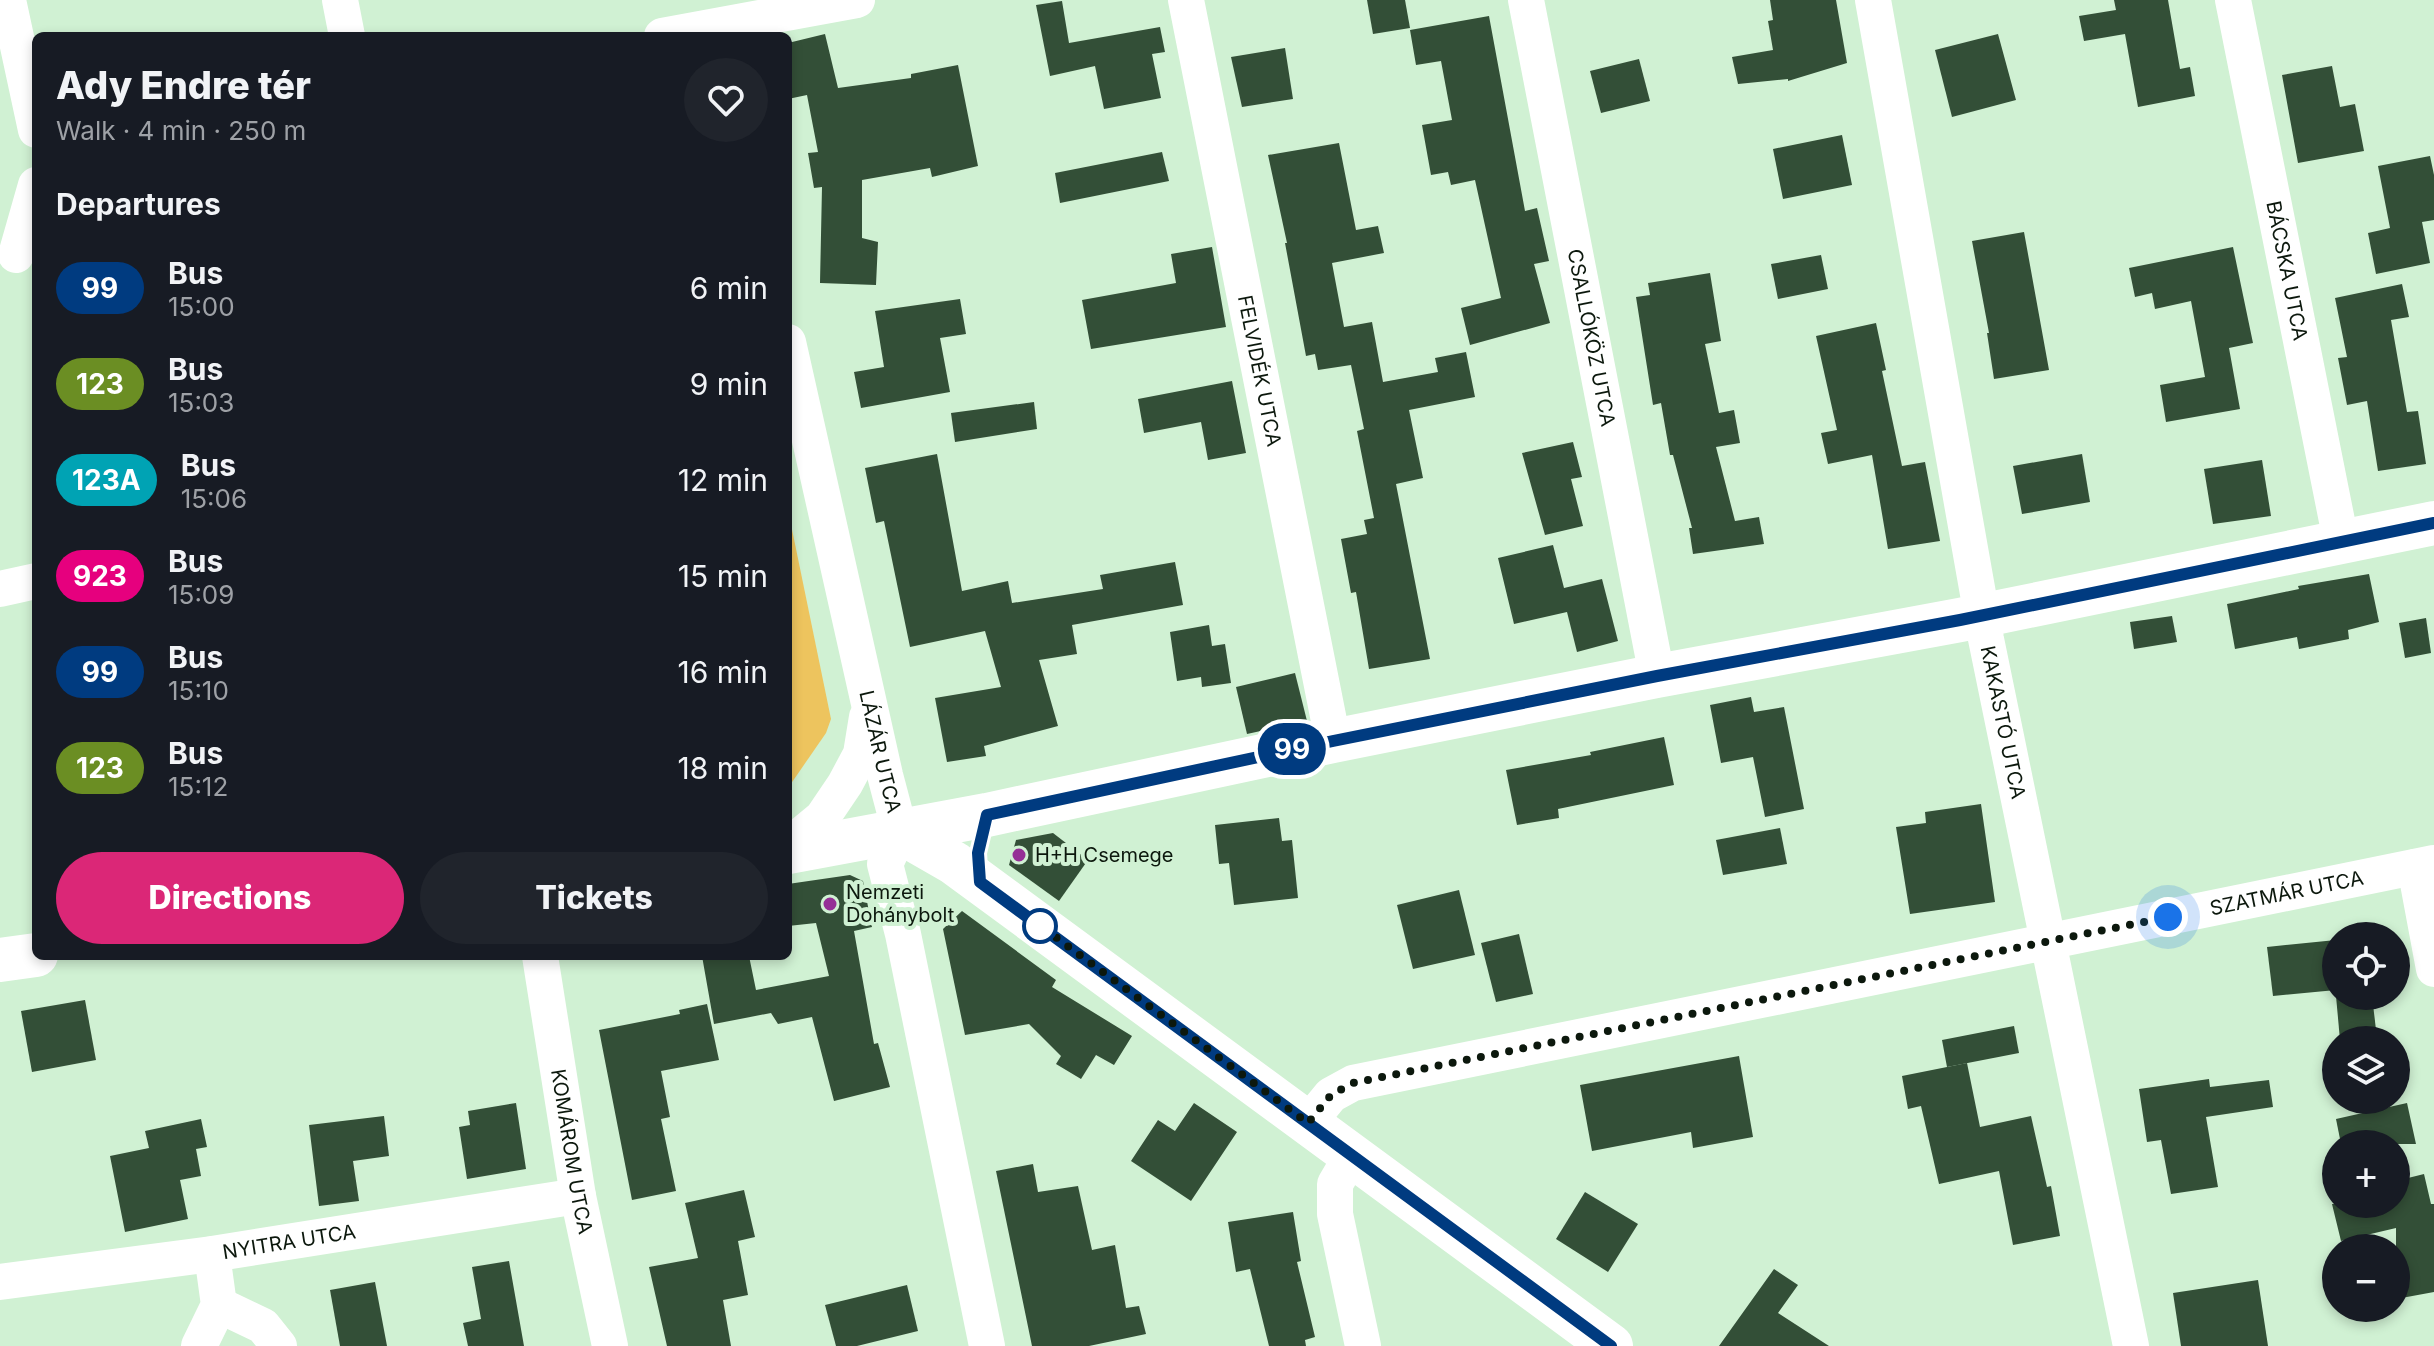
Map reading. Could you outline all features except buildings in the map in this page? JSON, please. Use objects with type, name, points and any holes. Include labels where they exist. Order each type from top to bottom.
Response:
[{"type":"street","points":[[8,0],[32,111]]},
{"type":"street","points":[[340,0],[346,32]]},
{"type":"street","points":[[676,32],[718,20],[857,0]]},
{"type":"street","name":"FELVIDÉK UTCA","points":[[1186,0],[1333,741]]},
{"type":"street","name":"CSALLÓKÖZ UTCA","points":[[1526,0],[1657,676]]},
{"type":"street","name":"KAKASTÓ UTCA","points":[[1873,0],[1982,616],[2131,1346]]},
{"type":"street","name":"BÁCSKA UTCA","points":[[2233,0],[2341,541]]},
{"type":"street","points":[[17,256],[32,200]]},
{"type":"street","name":"LÁZÁR UTCA","points":[[792,378],[799,442],[900,832],[885,864],[903,934],[987,1346]]},
{"type":"street","points":[[792,851],[987,815],[1333,741],[1657,676],[1982,616],[2434,523]]},
{"type":"street","points":[[0,589],[32,582]]},
{"type":"street","points":[[792,843],[822,818],[845,784],[861,754],[869,704]]},
{"type":"street","points":[[980,882],[978,853],[987,815]]},
{"type":"street","points":[[900,832],[954,863],[1611,1346]]},
{"type":"street","points":[[2424,865],[2434,969]]},
{"type":"street","name":"SZATMÁR UTCA","points":[[1308,1123],[1331,1095],[1353,1083],[2424,865]]},
{"type":"street","points":[[0,960],[32,956]]},
{"type":"street","name":"KOMÁROM UTCA","points":[[541,960],[578,1196],[610,1346]]},
{"type":"street","points":[[1352,1155],[1335,1184],[1335,1214],[1363,1346]]},
{"type":"street","name":"NYITRA UTCA","points":[[0,1282],[212,1254],[578,1196]]},
{"type":"street","points":[[199,1346],[219,1305],[212,1254]]},
{"type":"street","points":[[219,1305],[263,1326],[279,1346]]},
{"type":"shaded area","points":[[792,529],[831,719],[826,733],[792,782]]},
{"type":"bus line","name":"99","points":[[1611,1346],[980,882],[978,853],[987,815],[1333,741],[1657,676],[1960,620],[2434,523]]},
{"type":"place","name":"H+H Csemege","points":[[1019,855]]},
{"type":"place","name":"Nemzeti Dohánybolt","points":[[830,904]]},
{"type":"route","points":[[1040,926],[1031,919],[1308,1123],[1331,1095],[1353,1083],[2168,917]]}]
